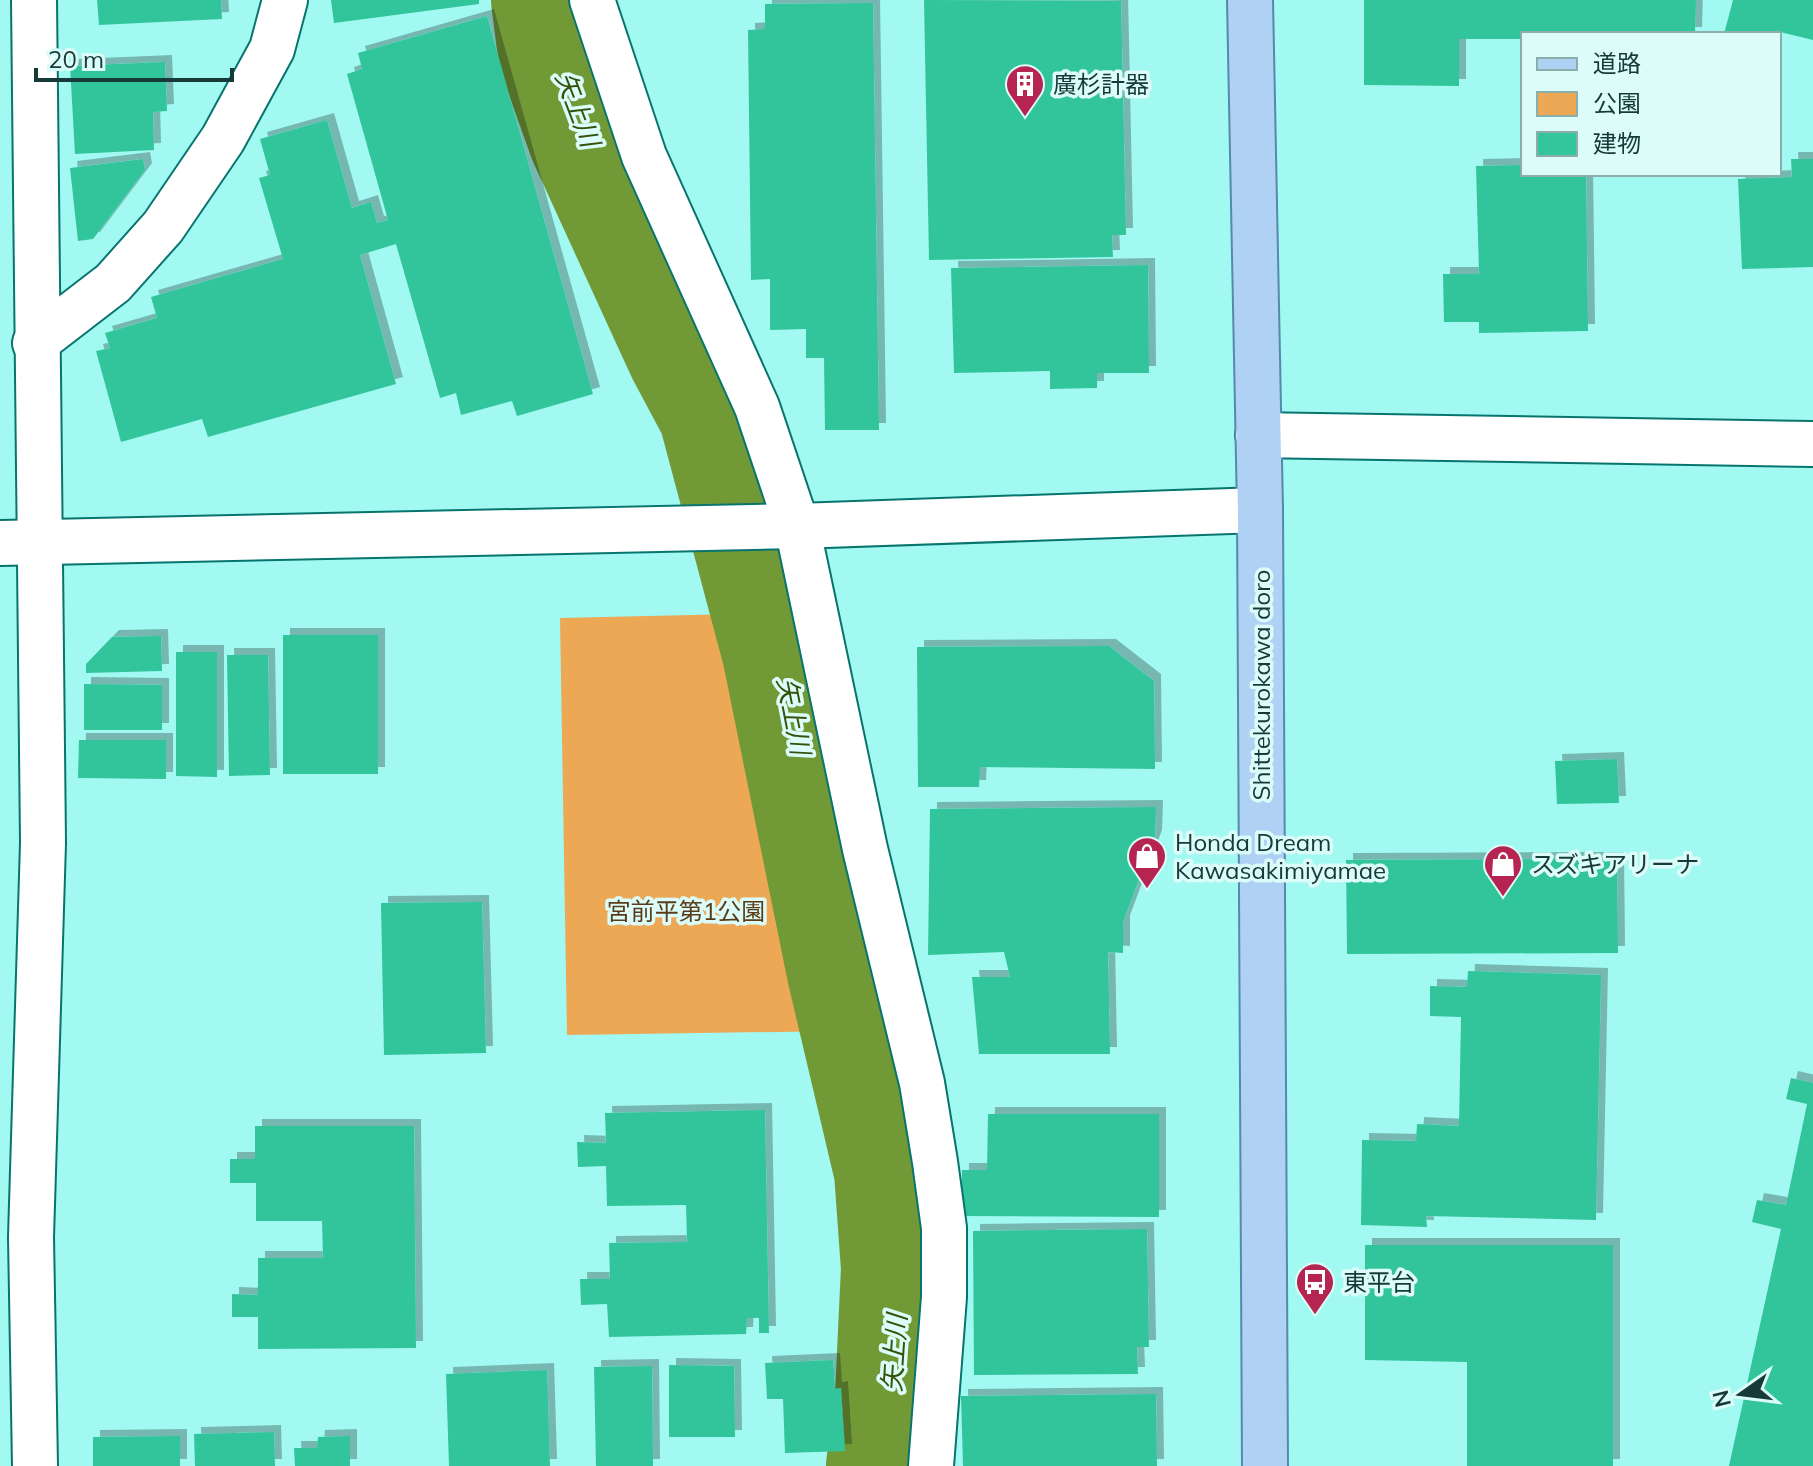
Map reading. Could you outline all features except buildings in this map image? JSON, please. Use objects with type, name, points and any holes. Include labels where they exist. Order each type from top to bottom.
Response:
[{"type":"main road","name":"Shittekurokawa doro","points":[[1250,0],[1260,510],[1265,1466]]},
{"type":"street","points":[[34,0],[35,343],[20,542],[43,843],[15,1236],[35,1466]]},
{"type":"street","points":[[35,343],[113,283],[163,227],[223,139],[272,49],[285,0]]},
{"type":"street","points":[[592,0],[644,156],[757,407],[797,526],[865,849],[922,1083],[935,1162],[944,1228],[944,1297],[931,1466]]},
{"type":"street","points":[[1258,435],[1813,444]]},
{"type":"street","points":[[20,542],[797,526],[1260,510]]},
{"type":"green space","name":"宮前平第1公園","points":[[736,614],[841,1031],[567,1035],[560,618]]},
{"type":"waterway","name":"矢上川","points":[[550,0],[557,54],[587,138],[685,352],[717,412],[781,652],[846,972],[893,1171],[900,1268],[894,1396],[885,1466]]},
{"type":"place","name":"廣杉計器","points":[[1025,118]]},
{"type":"place","name":"Honda Dream Kawasakimiyamae","points":[[1147,890]]},
{"type":"place","name":"スズキアリーナ","points":[[1503,898]]},
{"type":"place","name":"東平台","points":[[1315,1316]]}]
